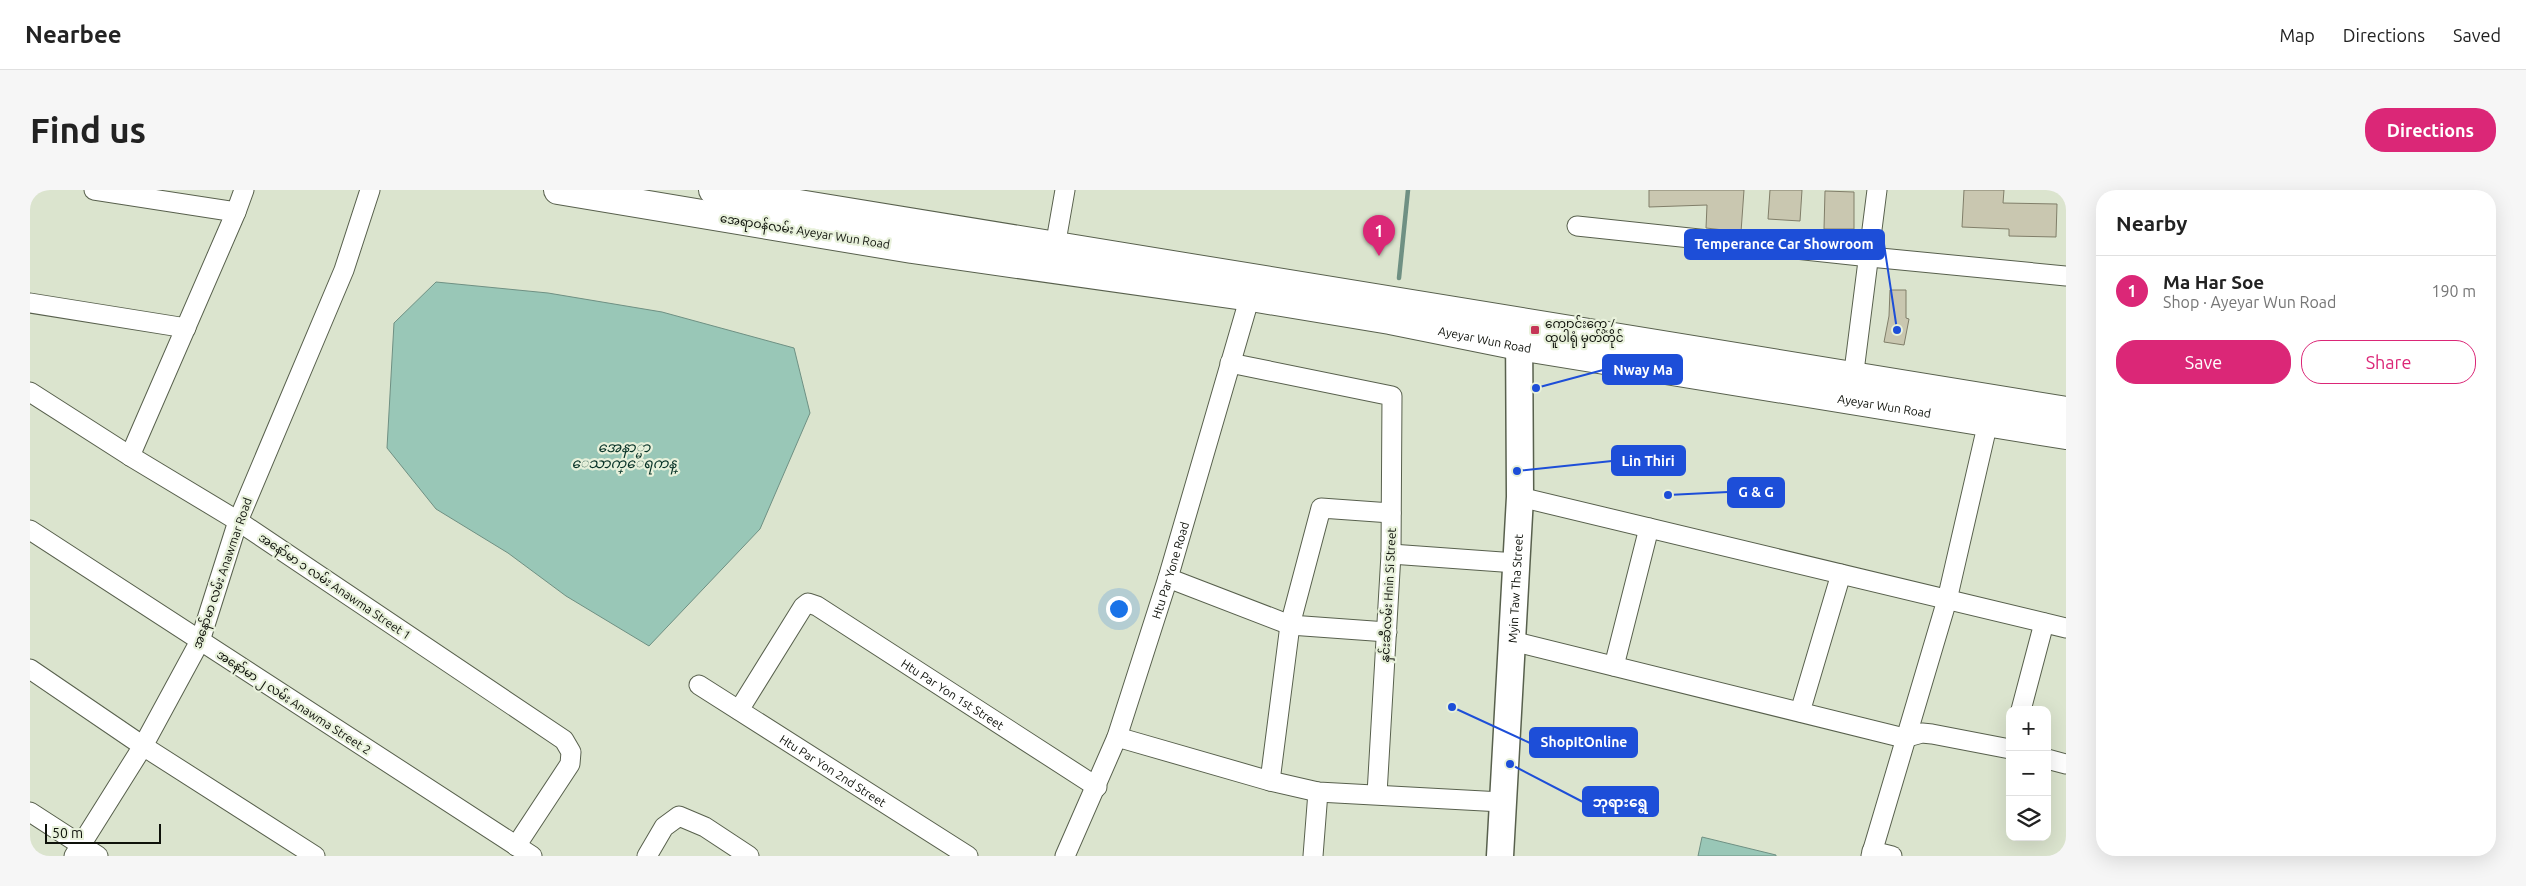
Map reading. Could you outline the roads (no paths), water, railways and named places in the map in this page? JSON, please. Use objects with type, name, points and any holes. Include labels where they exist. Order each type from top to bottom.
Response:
[{"type":"main road","name":"အေရာဝန်လမ်း Ayeyar Wun Road","points":[[558,190],[912,249],[1054,257]]},
{"type":"main road","name":"အေရာဝန်လမ်း Ayeyar Wun Road","points":[[714,190],[1054,257]]},
{"type":"main road","name":"Ayeyar Wun Road","points":[[1054,257],[1253,287],[1852,388],[2066,411]]},
{"type":"main road","name":"Myin Taw Tha Street","points":[[1500,856],[1520,497],[1519,333]]},
{"type":"main road","name":"Ayeyar Wun Road","points":[[1852,388],[1988,422],[2066,434]]},
{"type":"street","points":[[94,190],[132,193],[236,212]]},
{"type":"street","points":[[130,456],[244,190]]},
{"type":"street","name":"အနော်မာ လမ်း Anawmar Road","points":[[77,851],[143,746],[200,641],[238,521],[344,270],[370,190]]},
{"type":"street","points":[[1054,257],[1066,190]]},
{"type":"street","points":[[1852,388],[1877,190]]},
{"type":"street","points":[[1577,226],[2066,276]]},
{"type":"street","name":"Htu Par Yone Road","points":[[1065,856],[1097,787],[1117,737],[1168,578],[1253,287]]},
{"type":"street","points":[[30,303],[186,328]]},
{"type":"street","name":"နှင်းဆီလမ်း Hnin Si Street","points":[[1230,363],[1392,396],[1391,554],[1377,794]]},
{"type":"street","name":"အနော်မာ ၁ လမ်း Anawma Street 1","points":[[30,392],[130,456],[238,521],[564,740],[571,752],[570,764],[516,846]]},
{"type":"street","points":[[1892,856],[1871,853],[1947,600],[1988,422]]},
{"type":"street","points":[[1520,497],[2066,628]]},
{"type":"street","points":[[1270,781],[1290,624],[1321,508],[1391,513]]},
{"type":"street","points":[[1614,666],[1649,528]]},
{"type":"street","name":"အနော်မာ ၂ လမ်း Anawma Street 2","points":[[30,530],[532,856]]},
{"type":"street","points":[[1391,554],[1516,563]]},
{"type":"street","points":[[1800,712],[1841,574]]},
{"type":"street","points":[[1168,578],[1290,624],[1387,632]]},
{"type":"street","name":"Htu Par Yon 1st Street","points":[[739,710],[803,607],[808,603],[825,612],[1097,787]]},
{"type":"street","points":[[2022,706],[2044,623]]},
{"type":"street","points":[[1512,641],[1904,738],[1922,733],[1932,734],[2006,748]]},
{"type":"street","points":[[30,669],[143,746],[315,856]]},
{"type":"street","name":"Htu Par Yon 2nd Street","points":[[700,685],[968,856]]},
{"type":"street","points":[[1117,737],[1270,781],[1318,792],[1502,802]]},
{"type":"street","points":[[2051,760],[2066,764]]},
{"type":"street","points":[[1313,856],[1318,792]]},
{"type":"street","points":[[30,812],[77,851],[98,856]]},
{"type":"street","points":[[647,856],[664,827],[674,818],[685,817],[749,856]]},
{"type":"water","name":"အေနာ္မာ ေသာက္ေရကန္","points":[[436,282],[548,293],[662,312],[794,348],[810,413],[760,529],[649,646],[566,596],[508,553],[436,509],[387,448],[394,323]]},
{"type":"water","points":[[1702,837],[1776,855],[1776,856],[1698,856]]},
{"type":"waterway","points":[[1399,278],[1408,190]]},
{"type":"place","name":"Ma Har Soe","points":[[1379,256]]},
{"type":"place","name":"ကျောင်းကွေ့ / ထူပါရုံ မှတ်တိုင်","points":[[1535,330]]},
{"type":"place","name":"Temperance Car Showroom","points":[[1897,330]]},
{"type":"place","name":"Nway Ma","points":[[1536,388]]},
{"type":"place","name":"Lin Thiri","points":[[1517,471]]},
{"type":"place","name":"G & G","points":[[1668,495]]},
{"type":"place","name":"ShopItOnline","points":[[1452,707]]},
{"type":"place","name":"ဘုရားရွေ","points":[[1510,764]]}]
